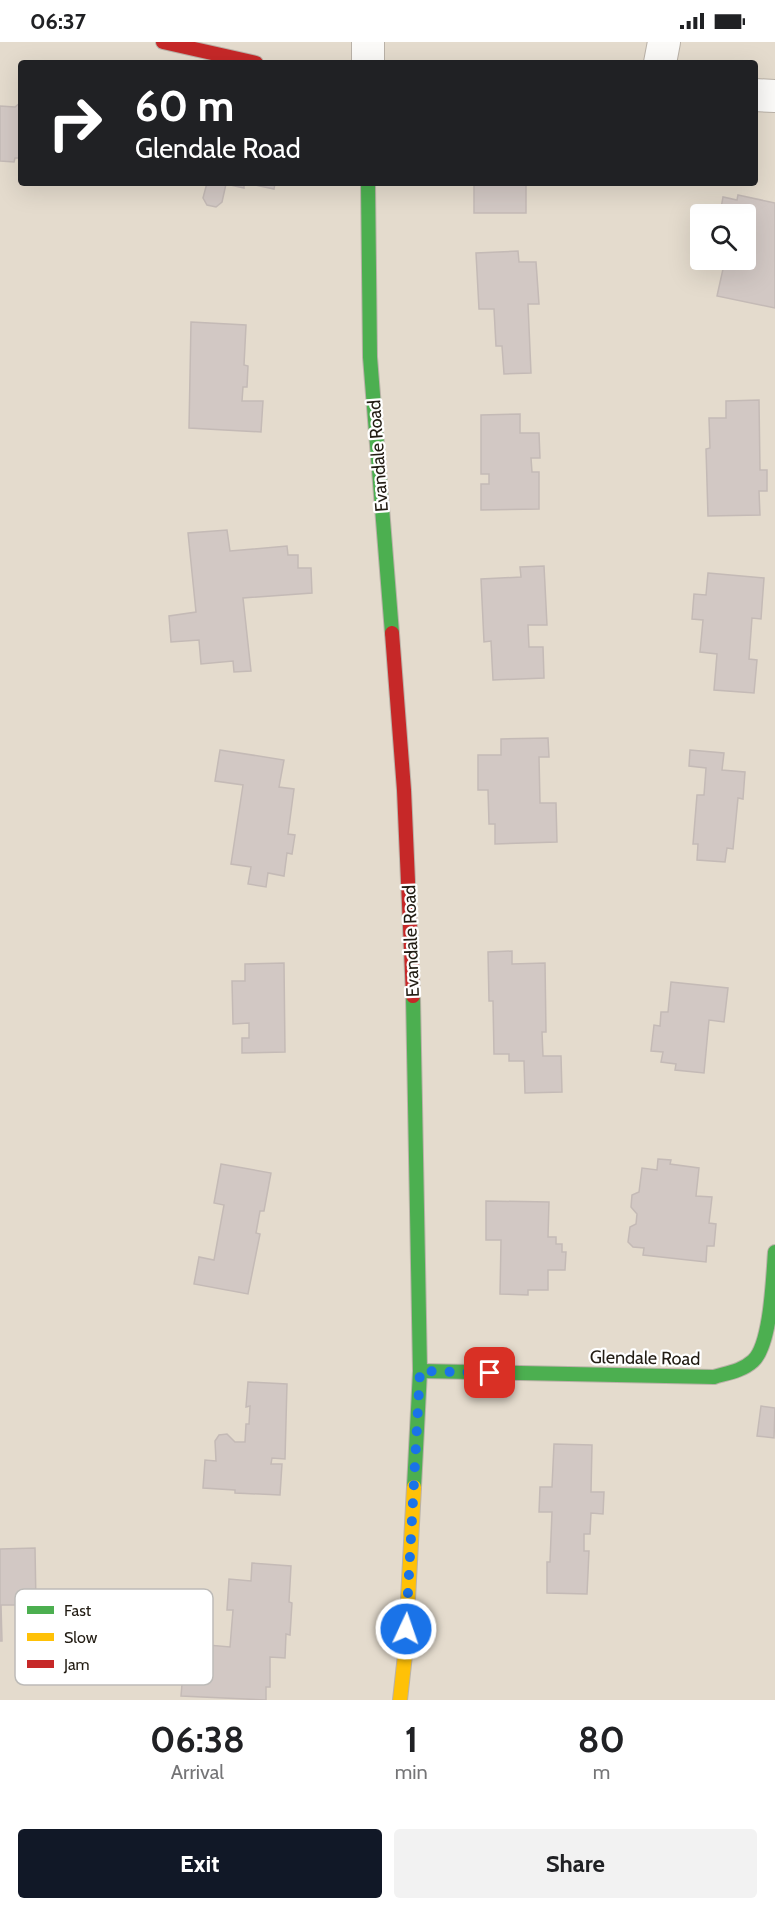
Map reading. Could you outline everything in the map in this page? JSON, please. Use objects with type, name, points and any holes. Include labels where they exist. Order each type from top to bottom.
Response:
[{"type":"street","points":[[163,42],[243,60]]},
{"type":"street","points":[[368,42],[368,60]]},
{"type":"street","points":[[661,60],[664,42]]},
{"type":"street","points":[[758,95],[775,96]]},
{"type":"street","name":"Evandale Road","points":[[368,186],[370,357],[404,790],[413,977],[420,1371],[405,1654],[400,1700]]},
{"type":"street","name":"Glendale Road","points":[[420,1371],[714,1377],[739,1371],[756,1359],[764,1341],[775,1252]]},
{"type":"building","points":[[18,104],[18,158],[15,158],[14,162],[0,161],[0,106],[15,107]]},
{"type":"building","points":[[206,186],[226,186],[222,202],[216,207],[207,205],[203,198]]},
{"type":"building","points":[[474,186],[526,186],[526,213],[474,213]]},
{"type":"building","points":[[738,195],[775,203],[775,308],[717,296],[723,270],[756,270],[756,204],[722,204],[723,197],[737,200]]},
{"type":"building","points":[[518,251],[519,262],[536,262],[539,304],[528,304],[531,373],[504,374],[502,346],[496,346],[494,309],[479,309],[476,253]]},
{"type":"building","points":[[191,322],[246,325],[244,365],[248,366],[247,387],[243,387],[242,401],[263,401],[261,432],[189,428]]},
{"type":"building","points":[[759,400],[760,470],[767,470],[767,491],[759,491],[760,515],[708,516],[706,449],[710,448],[709,418],[726,418],[726,401]]},
{"type":"building","points":[[520,414],[520,433],[539,433],[540,458],[531,458],[532,472],[539,472],[539,509],[481,510],[481,484],[489,484],[489,474],[481,474],[481,415]]},
{"type":"building","points":[[227,530],[230,551],[287,546],[288,555],[298,555],[298,568],[311,568],[312,593],[243,598],[251,671],[234,672],[233,661],[201,664],[199,640],[171,642],[169,616],[196,612],[188,533]]},
{"type":"building","points":[[544,566],[547,625],[528,625],[529,647],[543,647],[544,678],[493,680],[491,641],[484,642],[481,579],[521,577],[520,567]]},
{"type":"building","points":[[708,573],[764,578],[761,619],[752,618],[749,659],[757,660],[754,693],[714,690],[717,654],[700,652],[703,620],[692,619],[694,594],[706,595]]},
{"type":"building","points":[[548,738],[549,757],[539,757],[540,803],[556,803],[557,842],[495,844],[495,824],[489,824],[488,790],[478,790],[478,755],[501,755],[501,739]]},
{"type":"building","points":[[220,750],[284,760],[279,787],[294,789],[288,834],[295,835],[292,854],[287,853],[284,876],[268,873],[266,887],[248,884],[251,867],[231,864],[243,785],[215,781]]},
{"type":"building","points":[[690,750],[724,753],[722,770],[745,772],[743,799],[738,798],[733,849],[727,848],[725,862],[697,860],[698,844],[693,844],[697,795],[704,795],[706,768],[689,766]]},
{"type":"building","points":[[512,951],[512,964],[545,963],[546,1032],[542,1032],[543,1056],[561,1056],[562,1092],[525,1093],[524,1061],[509,1061],[509,1054],[494,1054],[493,1001],[489,1001],[488,952]]},
{"type":"building","points":[[284,963],[285,1052],[242,1053],[242,1038],[249,1038],[249,1023],[233,1024],[232,981],[245,981],[245,964]]},
{"type":"building","points":[[671,982],[728,988],[724,1022],[709,1020],[704,1073],[675,1070],[676,1064],[661,1062],[663,1052],[651,1051],[654,1025],[660,1026],[661,1012],[668,1012]]},
{"type":"building","points":[[658,1159],[671,1160],[670,1164],[699,1168],[696,1196],[712,1197],[709,1223],[716,1224],[714,1246],[707,1246],[706,1262],[643,1255],[644,1248],[633,1247],[628,1242],[630,1227],[636,1224],[637,1214],[631,1207],[632,1195],[639,1192],[642,1168],[657,1170]]},
{"type":"building","points":[[221,1164],[271,1173],[264,1211],[260,1211],[256,1233],[260,1234],[248,1294],[194,1284],[199,1257],[214,1260],[224,1205],[214,1203]]},
{"type":"building","points":[[486,1201],[549,1202],[548,1237],[556,1237],[556,1244],[562,1244],[562,1252],[566,1252],[565,1270],[548,1270],[548,1290],[528,1290],[528,1295],[500,1294],[501,1240],[486,1240]]},
{"type":"building","points":[[248,1382],[287,1384],[285,1459],[272,1458],[271,1464],[282,1464],[280,1495],[235,1493],[235,1490],[203,1488],[205,1460],[216,1461],[215,1441],[219,1435],[227,1434],[235,1442],[245,1442],[250,1406],[246,1407]]},
{"type":"building","points":[[761,1406],[775,1408],[774,1438],[757,1436]]},
{"type":"building","points":[[554,1444],[592,1445],[591,1492],[604,1492],[603,1514],[591,1513],[590,1534],[584,1534],[584,1551],[589,1551],[587,1594],[547,1593],[547,1562],[550,1562],[552,1512],[539,1512],[540,1487],[552,1487]]},
{"type":"building","points":[[35,1548],[36,1589],[15,1589],[15,1605],[1,1605],[2,1641],[0,1641],[0,1549]]},
{"type":"building","points":[[252,1563],[291,1566],[290,1635],[286,1634],[285,1658],[270,1657],[270,1687],[266,1687],[266,1700],[181,1696],[182,1685],[213,1685],[213,1645],[230,1647],[233,1610],[227,1610],[229,1579],[251,1581]]},
{"type":"traffic: fast","points":[[368,186],[370,357],[392,633]]},
{"type":"traffic: fast","points":[[413,996],[420,1371],[414,1487]]},
{"type":"traffic: fast","points":[[420,1371],[714,1377],[734,1371],[753,1361],[764,1341],[770,1310],[775,1252]]},
{"type":"traffic: slow","points":[[400,1700],[405,1655],[414,1487]]},
{"type":"traffic: jam","points":[[163,42],[243,60]]},
{"type":"traffic: jam","points":[[392,633],[404,790],[413,996]]},
{"type":"route","points":[[406,1629],[420,1371],[490,1373]]}]
